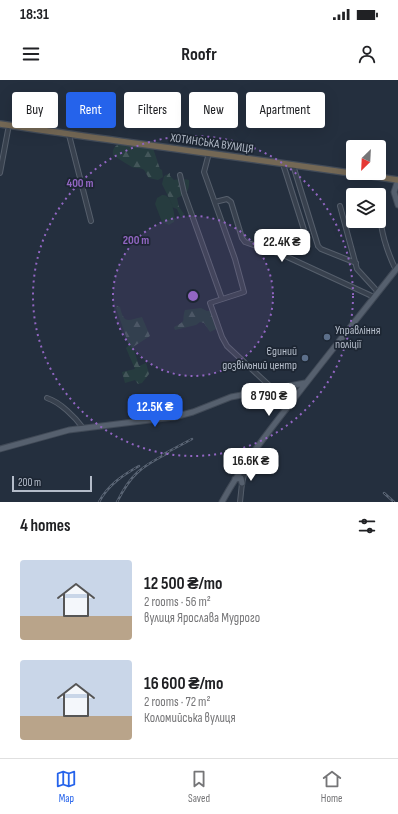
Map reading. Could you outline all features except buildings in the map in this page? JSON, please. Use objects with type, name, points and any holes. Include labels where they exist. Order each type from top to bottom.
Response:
[{"type":"highway","name":"ХОТИНСЬКА ВУЛИЦЯ","points":[[0,124],[8,128],[209,153],[398,180]]},
{"type":"main road","points":[[398,180],[395,187],[395,196],[398,205]]},
{"type":"main road","points":[[222,502],[247,461],[305,383],[397,269]]},
{"type":"main road","points":[[0,449],[69,430],[174,417],[193,412],[231,396],[305,383]]},
{"type":"main road","points":[[235,479],[239,478],[242,483]]},
{"type":"street","points":[[0,173],[8,128]]},
{"type":"street","points":[[69,135],[91,220]]},
{"type":"street","points":[[209,153],[204,172],[235,259],[244,292],[210,303],[222,337],[227,346],[273,389]]},
{"type":"street","points":[[283,164],[304,233]]},
{"type":"street","points":[[293,165],[318,246],[321,249],[356,263]]},
{"type":"street","points":[[180,175],[184,192],[222,299]]},
{"type":"street","points":[[215,202],[227,199],[231,202],[244,242],[283,255],[374,297]]},
{"type":"street","points":[[340,206],[357,269],[378,292]]},
{"type":"street","points":[[382,228],[387,248],[397,269]]},
{"type":"street","points":[[47,398],[68,411],[82,428]]},
{"type":"street","points":[[240,502],[242,483],[247,461]]},
{"type":"green space","points":[[119,144],[153,148],[160,169],[162,170],[163,177],[158,180],[149,178],[144,170],[132,167],[113,155],[114,148]]},
{"type":"green space","points":[[170,173],[170,176],[174,180],[180,180],[179,183],[183,186],[185,185],[184,179],[189,180],[187,192],[177,198],[179,207],[184,214],[181,218],[177,209],[172,207],[162,184],[164,176]]},
{"type":"green space","points":[[162,195],[166,195],[168,197],[173,209],[174,222],[169,225],[162,222],[155,204],[157,198]]},
{"type":"green space","points":[[117,306],[120,307],[123,317],[127,320],[142,317],[150,336],[133,347],[139,366],[146,363],[149,374],[142,383],[138,384],[135,380],[125,383],[122,372],[135,369],[126,348],[129,345],[116,308]]},
{"type":"green space","points":[[201,308],[211,311],[219,329],[210,332],[204,323],[200,322],[196,325],[175,330],[174,327],[183,322],[185,310]]},
{"type":"railway","points":[[162,455],[192,439]]},
{"type":"railway","points":[[117,502],[127,484],[138,472],[168,453]]},
{"type":"railway","points":[[99,502],[107,490],[116,481],[139,466]]},
{"type":"railway","points":[[384,493],[394,502]]},
{"type":"place","name":"Управління поліції","points":[[327,337]]},
{"type":"place","name":"Єдиний дозвільний центр","points":[[305,358]]}]
